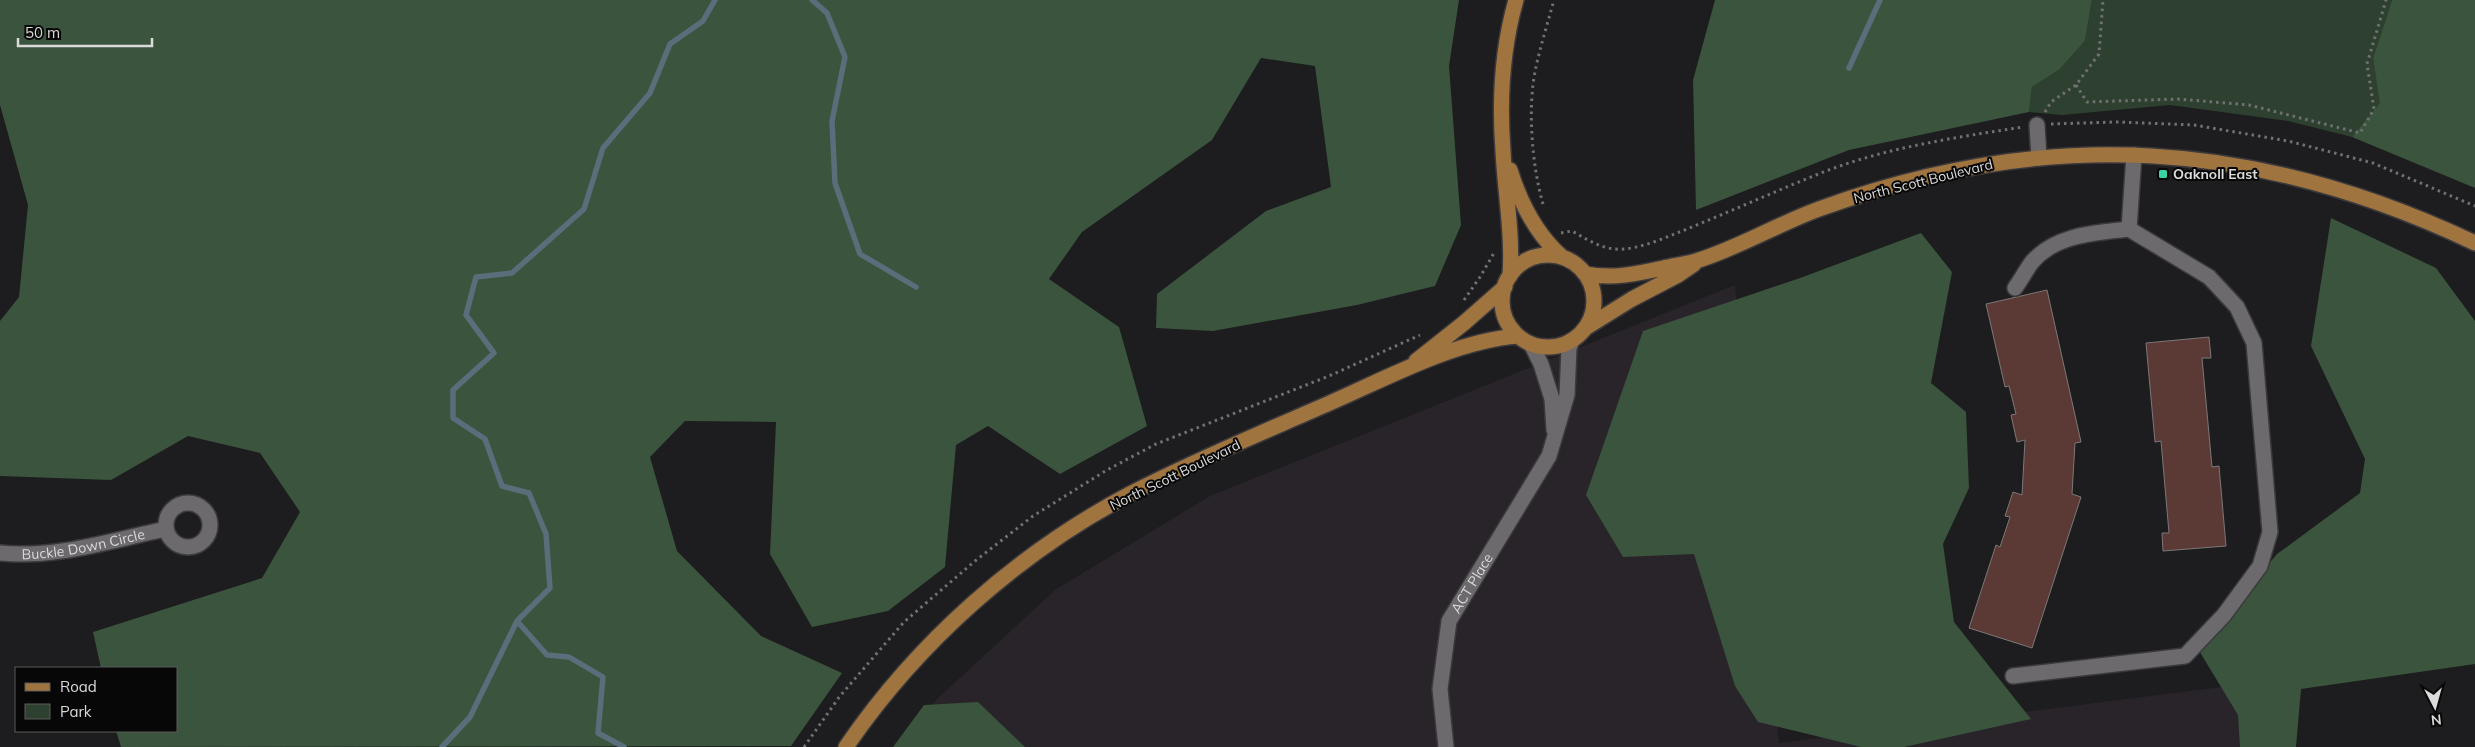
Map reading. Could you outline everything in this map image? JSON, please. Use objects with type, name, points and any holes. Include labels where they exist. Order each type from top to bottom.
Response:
[{"type":"main road","points":[[1502,150],[1515,185],[1534,224],[1550,246],[1586,274],[1592,287],[1594,301],[1592,315],[1586,328],[1563,345],[1547,347],[1531,344],[1518,336],[1508,324],[1502,309],[1511,246],[1502,150],[1500,92],[1504,58],[1516,0]]},
{"type":"main road","name":"North Scott Boulevard","points":[[1586,274],[1601,277],[1621,277],[1699,260],[1818,210],[1884,188],[1950,171],[2010,160],[2039,158],[2134,155],[2197,159],[2259,169],[2320,183],[2427,220],[2475,243]]},
{"type":"main road","points":[[1507,281],[1518,266],[1532,258],[1548,255],[1562,257]]},
{"type":"main road","name":"North Scott Boulevard","points":[[1586,328],[1632,299],[1678,275],[1699,260]]},
{"type":"main road","name":"North Scott Boulevard","points":[[1405,370],[1464,323],[1507,281]]},
{"type":"main road","name":"North Scott Boulevard","points":[[846,747],[892,686],[930,645],[970,607],[1024,563],[1069,531],[1128,495],[1178,470],[1405,370],[1464,347],[1518,336]]},
{"type":"street","points":[[2037,125],[2039,158]]},
{"type":"street","points":[[2129,229],[2134,155]]},
{"type":"street","points":[[2013,676],[2185,656],[2224,615],[2260,566],[2270,532],[2254,343],[2237,307],[2209,277],[2129,229],[2072,237],[2049,248],[2032,262],[2015,288]]},
{"type":"street","name":"ACT Place","points":[[1446,747],[1440,689],[1449,622],[1549,456],[1554,434],[1564,411],[1569,348],[1572,340]]},
{"type":"street","name":"ACT Place","points":[[1531,344],[1541,364],[1552,399],[1554,434]]},
{"type":"street","name":"Buckle Down Circle","points":[[0,554],[20,555],[68,549],[166,529]]},
{"type":"path","points":[[1545,209],[1537,183],[1532,115],[1535,68],[1554,0]]},
{"type":"path","points":[[2037,125],[2051,102],[2076,85],[2099,54],[2103,0]]},
{"type":"path","points":[[2076,85],[2087,102],[2178,99],[2249,106],[2360,133],[2374,109],[2366,64],[2386,0]]},
{"type":"shaded area","points":[[1735,285],[1779,743],[2261,682],[2268,747],[902,747],[936,700],[1055,590],[1210,496]]},
{"type":"green space","points":[[0,0],[1459,0],[1449,66],[1461,225],[1435,286],[1357,305],[1213,331],[1156,328],[1157,294],[1266,211],[1331,187],[1315,66],[1261,58],[1212,140],[1082,232],[1049,279],[1119,327],[1147,426],[1060,474],[988,426],[956,445],[945,567],[888,611],[812,627],[770,554],[776,422],[685,421],[650,457],[677,551],[761,636],[842,673],[791,746],[121,747],[116,732],[178,732],[178,667],[101,667],[93,632],[262,578],[300,512],[260,453],[188,436],[111,480],[0,476],[0,321],[19,297],[28,205],[0,105]]},
{"type":"green space","points":[[1715,0],[2092,0],[2085,41],[2059,70],[2032,87],[2029,112],[1849,150],[1696,210],[1693,80]]},
{"type":"green space","points":[[2092,0],[2392,0],[2373,58],[2381,103],[2352,137],[2288,121],[2170,105],[2062,115],[2029,112],[2032,87],[2059,70],[2085,41]]},
{"type":"green space","points":[[2392,0],[2475,0],[2475,188],[2352,137],[2380,103],[2373,58]]},
{"type":"green space","points":[[2331,218],[2436,268],[2475,321],[2475,664],[2301,689],[2296,747],[2240,747],[2238,715],[2198,649],[2277,554],[2360,493],[2365,459],[2311,346]]},
{"type":"green space","points":[[1921,233],[1952,272],[1931,383],[1966,412],[1969,488],[1943,544],[1954,622],[2031,719],[1904,747],[1861,747],[1758,722],[1735,686],[1694,554],[1623,557],[1586,495],[1643,331],[1800,278]]},
{"type":"green space","points":[[978,702],[1025,747],[893,747],[924,705]]},
{"type":"building","points":[[2047,290],[2081,442],[2075,443],[2072,494],[2081,497],[2032,648],[1969,628],[1996,545],[2000,547],[2010,517],[2005,516],[2013,492],[2022,495],[2025,440],[2017,442],[2011,415],[2016,414],[2009,386],[2005,387],[1986,304]]},
{"type":"building","points":[[2209,337],[2211,358],[2202,358],[2212,467],[2219,466],[2226,546],[2163,551],[2162,533],[2169,533],[2161,441],[2155,442],[2146,343]]},
{"type":"waterway","points":[[624,747],[598,733],[603,677],[569,657],[547,655],[517,621],[550,588],[546,534],[529,493],[502,486],[485,439],[453,418],[453,390],[494,353],[466,315],[476,277],[512,273],[584,209],[603,148],[650,93],[670,44],[703,21],[715,0]]},
{"type":"waterway","points":[[812,0],[827,13],[845,57],[832,121],[835,183],[860,254],[916,287]]},
{"type":"waterway","points":[[1849,68],[1880,0]]},
{"type":"waterway","points":[[442,747],[470,717],[517,621]]},
{"type":"place","name":"Oaknoll East","points":[[2163,174]]}]
